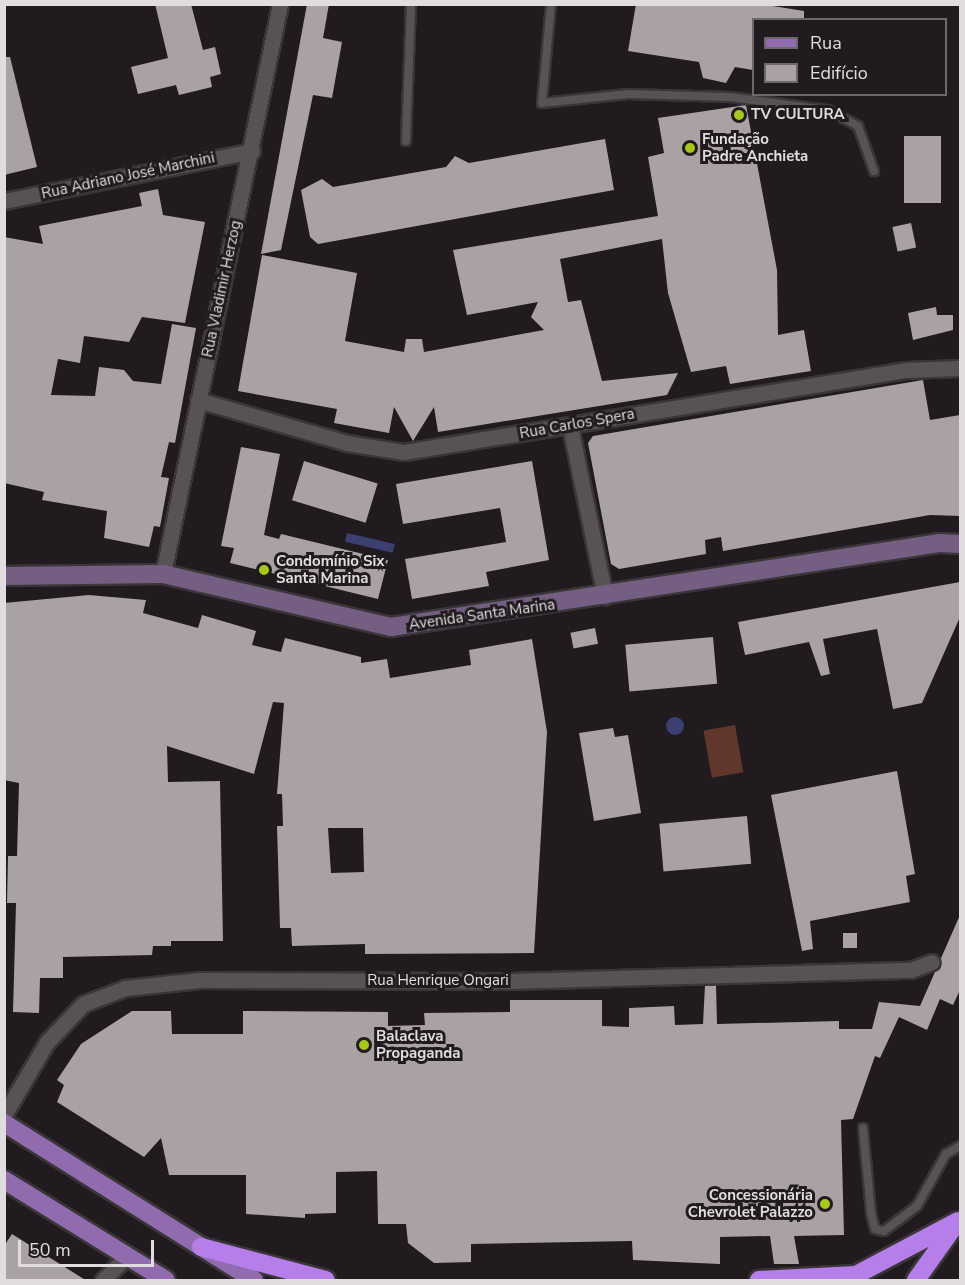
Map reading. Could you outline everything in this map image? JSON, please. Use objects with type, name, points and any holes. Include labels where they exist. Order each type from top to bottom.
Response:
[{"type":"highway","points":[[759,1281],[856,1275],[959,1219]]},
{"type":"highway","points":[[916,1281],[959,1219]]},
{"type":"highway","points":[[201,1247],[326,1281]]},
{"type":"main road","points":[[4,1123],[254,1281]]},
{"type":"main road","points":[[4,1180],[166,1281]]},
{"type":"street","name":"Rua Vladimir Herzog","points":[[163,574],[252,151],[280,4]]},
{"type":"street","name":"Rua Adriano José Marchini","points":[[4,201],[252,151]]},
{"type":"street","name":"Rua Carlos Spera","points":[[198,400],[380,450],[404,452],[895,372],[960,368]]},
{"type":"street","points":[[570,426],[605,596]]},
{"type":"street","name":"Avenida Santa Marina","points":[[4,576],[163,574],[390,627],[605,596],[939,543],[960,544]]},
{"type":"street","name":"Rua Henrique Ongari","points":[[4,1115],[47,1042],[83,1004],[125,988],[200,980],[510,981],[899,970],[932,962]]},
{"type":"street","points":[[103,1281],[128,1256]]},
{"type":"lane","points":[[406,141],[411,4]]},
{"type":"lane","points":[[551,4],[542,104],[628,94],[730,97],[828,110],[858,126],[874,171]]},
{"type":"lane","points":[[863,1128],[871,1213],[875,1229],[884,1231],[917,1206],[946,1154],[960,1146]]},
{"type":"shaded area","points":[[735,725],[743,772],[712,778],[703,731]]},
{"type":"water","points":[[347,533],[395,544],[393,553],[345,542]]},
{"type":"water","points":[[675,717],[681,720],[684,726],[681,732],[675,735],[669,732],[666,726],[669,720]]},
{"type":"building","points":[[155,4],[191,4],[203,50],[215,47],[221,74],[210,77],[212,87],[179,95],[176,85],[138,94],[131,67],[168,58]]},
{"type":"building","points":[[307,4],[329,4],[323,38],[342,42],[332,98],[313,95],[281,250],[261,254]]},
{"type":"building","points":[[636,4],[761,4],[804,11],[804,18],[752,18],[752,70],[735,67],[726,83],[703,78],[699,62],[628,51]]},
{"type":"building","points":[[4,57],[10,57],[37,167],[4,175]]},
{"type":"building","points":[[746,105],[777,270],[778,335],[804,330],[811,371],[730,384],[726,366],[691,372],[668,293],[662,239],[560,259],[568,302],[581,300],[602,381],[678,373],[667,395],[438,432],[434,407],[413,441],[394,407],[389,433],[334,423],[337,409],[238,391],[262,255],[357,273],[345,341],[404,352],[406,339],[422,339],[424,352],[544,330],[531,317],[538,302],[467,315],[453,250],[658,216],[648,157],[664,153],[658,118]]},
{"type":"building","points":[[904,136],[941,136],[941,203],[904,203]]},
{"type":"building","points":[[605,139],[614,190],[318,244],[310,237],[301,190],[322,179],[333,187],[446,167],[455,156],[469,163]]},
{"type":"building","points":[[158,189],[163,215],[205,222],[185,323],[142,317],[129,342],[84,336],[80,363],[58,359],[51,395],[95,396],[99,367],[124,370],[133,381],[161,384],[172,324],[196,328],[175,443],[169,442],[161,477],[169,478],[160,527],[154,526],[149,547],[104,538],[107,511],[42,500],[44,492],[4,483],[4,237],[43,244],[39,226],[142,206],[139,193]]},
{"type":"building","points":[[911,223],[916,247],[898,251],[892,227]]},
{"type":"building","points":[[936,307],[937,315],[953,315],[953,330],[913,340],[908,313]]},
{"type":"building","points":[[923,380],[930,420],[960,415],[960,516],[930,515],[723,551],[721,537],[705,540],[706,554],[619,569],[611,564],[588,443],[593,436]]},
{"type":"building","points":[[241,447],[280,454],[264,535],[279,539],[281,534],[388,560],[378,599],[230,563],[234,548],[221,546]]},
{"type":"building","points":[[304,461],[378,484],[366,523],[292,500]]},
{"type":"building","points":[[532,461],[549,560],[486,572],[489,586],[412,599],[405,559],[506,542],[500,508],[403,524],[396,484]]},
{"type":"building","points":[[960,582],[960,617],[922,703],[893,709],[877,629],[823,639],[830,674],[821,676],[809,642],[745,655],[738,622]]},
{"type":"building","points":[[89,595],[146,600],[143,613],[198,628],[202,615],[256,631],[252,645],[281,652],[285,638],[361,657],[361,663],[387,659],[390,678],[471,665],[469,650],[532,639],[547,732],[534,953],[365,954],[365,944],[292,946],[291,928],[280,928],[277,826],[283,826],[282,794],[277,794],[284,703],[273,702],[254,774],[167,746],[168,782],[220,781],[223,941],[171,941],[171,946],[153,946],[152,955],[63,957],[63,978],[40,978],[39,1013],[13,1012],[16,903],[7,903],[8,856],[17,856],[19,783],[4,780],[4,603]],"holes":[[[328,828],[363,828],[364,872],[331,873]]]},
{"type":"building","points":[[595,628],[598,644],[574,648],[570,633]]},
{"type":"building","points":[[713,637],[717,684],[629,691],[625,645]]},
{"type":"building","points":[[613,728],[615,737],[628,735],[641,813],[594,821],[579,733]]},
{"type":"building","points":[[897,771],[915,874],[906,876],[910,902],[810,921],[813,949],[802,951],[771,795]]},
{"type":"building","points":[[747,816],[751,864],[664,871],[659,824]]},
{"type":"building","points":[[960,915],[960,990],[953,1005],[940,999],[927,1030],[899,1017],[880,1058],[875,1056],[853,1119],[841,1120],[844,1235],[794,1236],[799,1264],[774,1264],[770,1236],[720,1237],[720,1264],[633,1260],[632,1241],[471,1244],[471,1262],[434,1263],[408,1243],[406,1224],[378,1224],[377,1171],[336,1172],[336,1213],[305,1214],[305,1218],[246,1214],[246,1175],[169,1175],[161,1138],[144,1157],[57,1102],[64,1085],[57,1080],[81,1044],[132,1011],[171,1011],[172,1034],[243,1034],[243,1011],[388,1012],[388,1026],[425,1025],[424,1013],[510,1012],[510,1000],[602,1000],[602,1026],[629,1027],[629,1008],[674,1006],[675,1025],[703,1024],[705,985],[716,985],[717,1024],[839,1021],[839,1029],[872,1029],[879,1002],[920,1006]]},
{"type":"building","points":[[843,933],[857,933],[857,948],[843,948]]},
{"type":"building","points":[[12,1234],[87,1281],[4,1281],[4,1246]]},
{"type":"place","name":"TV CULTURA","points":[[739,115]]},
{"type":"place","name":"Fundação Padre Anchieta","points":[[690,148]]},
{"type":"place","name":"Condomínio Six Santa Marina","points":[[264,570]]},
{"type":"place","name":"Balaclava Propaganda","points":[[364,1045]]},
{"type":"place","name":"Concessionária Chevrolet Palazzo","points":[[825,1204]]}]
